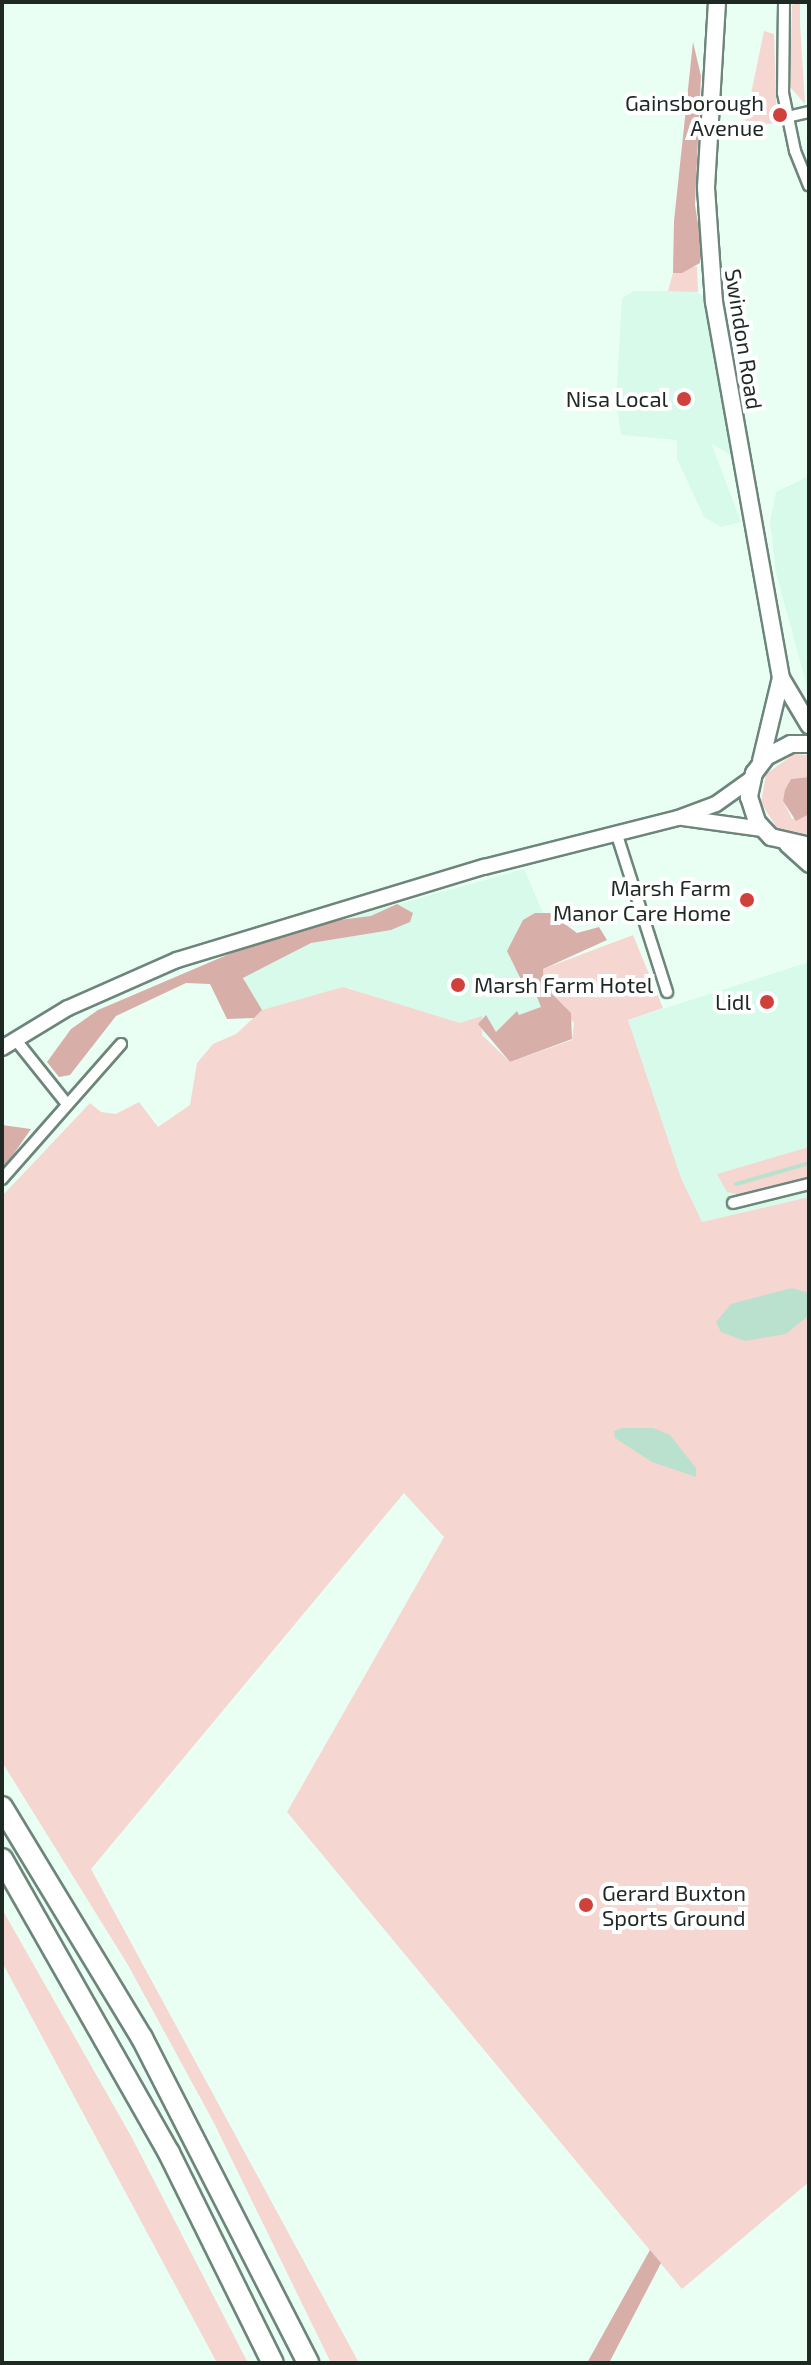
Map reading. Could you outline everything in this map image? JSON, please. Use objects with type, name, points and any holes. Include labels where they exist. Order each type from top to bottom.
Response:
[{"type":"highway","points":[[2,1807],[142,2038],[308,2363]]},
{"type":"highway","points":[[2,1859],[169,2153],[273,2363]]},
{"type":"main road","name":"Swindon Road","points":[[717,2],[706,188],[711,276],[781,678],[809,725]]},
{"type":"main road","name":"Swindon Road","points":[[751,779],[761,762],[781,678]]},
{"type":"main road","points":[[761,762],[782,747],[809,744]]},
{"type":"main road","points":[[751,779],[750,805],[762,829],[787,845],[809,846]]},
{"type":"street","points":[[784,2],[781,72],[787,117],[809,185]]},
{"type":"street","points":[[787,117],[809,112]]},
{"type":"street","points":[[2,1048],[68,1008],[177,960],[616,832],[678,818],[716,804],[751,779]]},
{"type":"street","points":[[678,818],[762,829]]},
{"type":"street","points":[[616,832],[667,992]]},
{"type":"street","points":[[787,845],[809,865]]},
{"type":"street","points":[[15,1039],[67,1104]]},
{"type":"street","points":[[2,1179],[121,1044]]},
{"type":"street","points":[[733,1203],[809,1184]]},
{"type":"shaded area","points":[[800,2],[805,104],[790,87],[792,5]]},
{"type":"shaded area","points":[[764,31],[774,34],[777,124],[745,123]]},
{"type":"shaded area","points":[[693,42],[701,76],[695,205],[702,248],[700,263],[682,273],[673,273],[674,221]]},
{"type":"shaded area","points":[[697,266],[698,292],[668,291],[673,273]]},
{"type":"shaded area","points":[[634,291],[694,291],[703,296],[732,456],[711,443],[741,522],[721,527],[704,517],[677,459],[677,440],[621,435],[616,400],[622,298]]},
{"type":"shaded area","points":[[809,476],[809,694],[776,573],[770,521],[776,492]]},
{"type":"shaded area","points":[[794,754],[809,755],[809,777],[791,779],[783,801],[792,819],[809,814],[807,836],[777,828],[761,803],[766,774]]},
{"type":"shaded area","points":[[809,777],[809,814],[796,821],[783,801],[785,790],[791,779]]},
{"type":"shaded area","points":[[524,869],[561,955],[529,967],[546,1012],[493,1035],[360,997],[351,988],[262,1010],[248,992],[239,957],[248,946]]},
{"type":"shaded area","points":[[397,904],[413,913],[410,922],[391,930],[311,943],[243,978],[262,1010],[254,1018],[227,1019],[210,984],[186,983],[116,1016],[70,1075],[59,1077],[47,1062],[71,1029],[98,1010],[248,946],[332,921],[371,916]]},
{"type":"shaded area","points":[[535,913],[550,913],[577,933],[599,927],[607,940],[543,969],[544,986],[571,1013],[572,1039],[510,1062],[478,1024],[486,1015],[496,1032],[517,1011],[519,1015],[541,1007],[535,992],[528,994],[507,951],[523,920]]},
{"type":"shaded area","points":[[633,935],[663,1008],[628,1020],[681,1178],[702,1222],[809,1197],[809,2182],[682,2289],[287,1812],[444,1537],[404,1493],[91,1869],[359,2363],[331,2363],[214,2123],[128,1965],[2,1762],[2,1196],[90,1103],[101,1112],[116,1114],[139,1102],[158,1127],[190,1105],[197,1063],[213,1044],[236,1034],[262,1010],[343,987],[460,1023],[482,1016],[482,1035],[510,1062],[572,1040],[574,1023],[544,986],[543,969]]},
{"type":"shaded area","points":[[809,962],[809,1197],[702,1222],[681,1178],[628,1020]]},
{"type":"shaded area","points":[[2,1125],[31,1129],[2,1171]]},
{"type":"shaded area","points":[[809,1147],[809,1177],[742,1195],[727,1192],[717,1174]]},
{"type":"shaded area","points":[[792,1288],[809,1293],[809,1315],[786,1334],[745,1341],[721,1332],[716,1322],[731,1304]]},
{"type":"shaded area","points":[[653,1428],[670,1435],[696,1468],[696,1477],[652,1462],[615,1438],[614,1431]]},
{"type":"shaded area","points":[[2,1909],[131,2136],[248,2363],[217,2363],[2,1962]]},
{"type":"shaded area","points":[[650,2250],[661,2263],[609,2363],[587,2363]]},
{"type":"waterway","points":[[736,1184],[809,1163]]},
{"type":"place","name":"Gainsborough Avenue","points":[[780,115]]},
{"type":"place","name":"Nisa Local","points":[[684,399]]},
{"type":"place","name":"Marsh Farm Manor Care Home","points":[[747,900]]},
{"type":"place","name":"Marsh Farm Hotel","points":[[458,985]]},
{"type":"place","name":"Lidl","points":[[767,1002]]},
{"type":"place","name":"Gerard Buxton Sports Ground","points":[[586,1905]]}]
